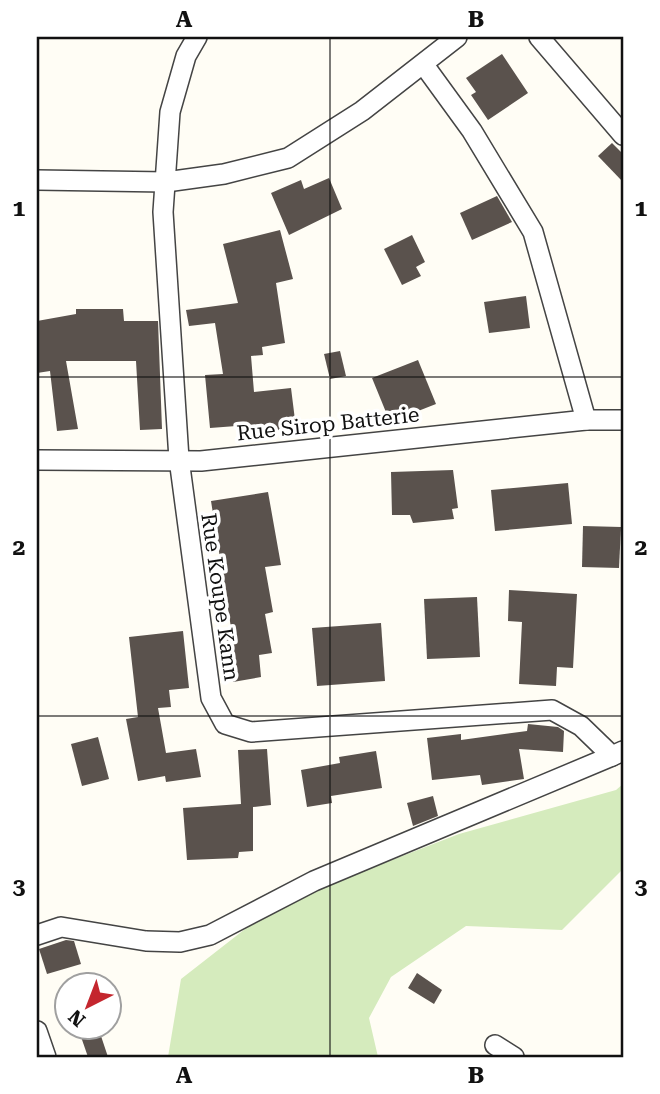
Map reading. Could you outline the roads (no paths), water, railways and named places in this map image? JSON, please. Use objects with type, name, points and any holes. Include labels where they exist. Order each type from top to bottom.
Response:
[{"type":"street","name":"Rue Koupe Kann","points":[[197,37],[186,56],[170,111],[163,212],[179,459],[211,698],[225,724],[251,732],[552,710],[580,726],[617,753]]},
{"type":"street","points":[[37,180],[166,182],[224,174],[288,158],[362,111],[457,37]]},
{"type":"street","points":[[539,37],[623,135]]},
{"type":"street","points":[[424,65],[472,131],[533,232],[586,420]]},
{"type":"street","name":"Rue Sirop Batterie","points":[[37,460],[201,461],[586,420],[623,420]]},
{"type":"street","points":[[37,935],[61,927],[145,942],[180,942],[210,935],[314,881],[617,753]]},
{"type":"street","points":[[37,1031],[46,1057]]},
{"type":"street","points":[[495,1045],[514,1057]]}]
